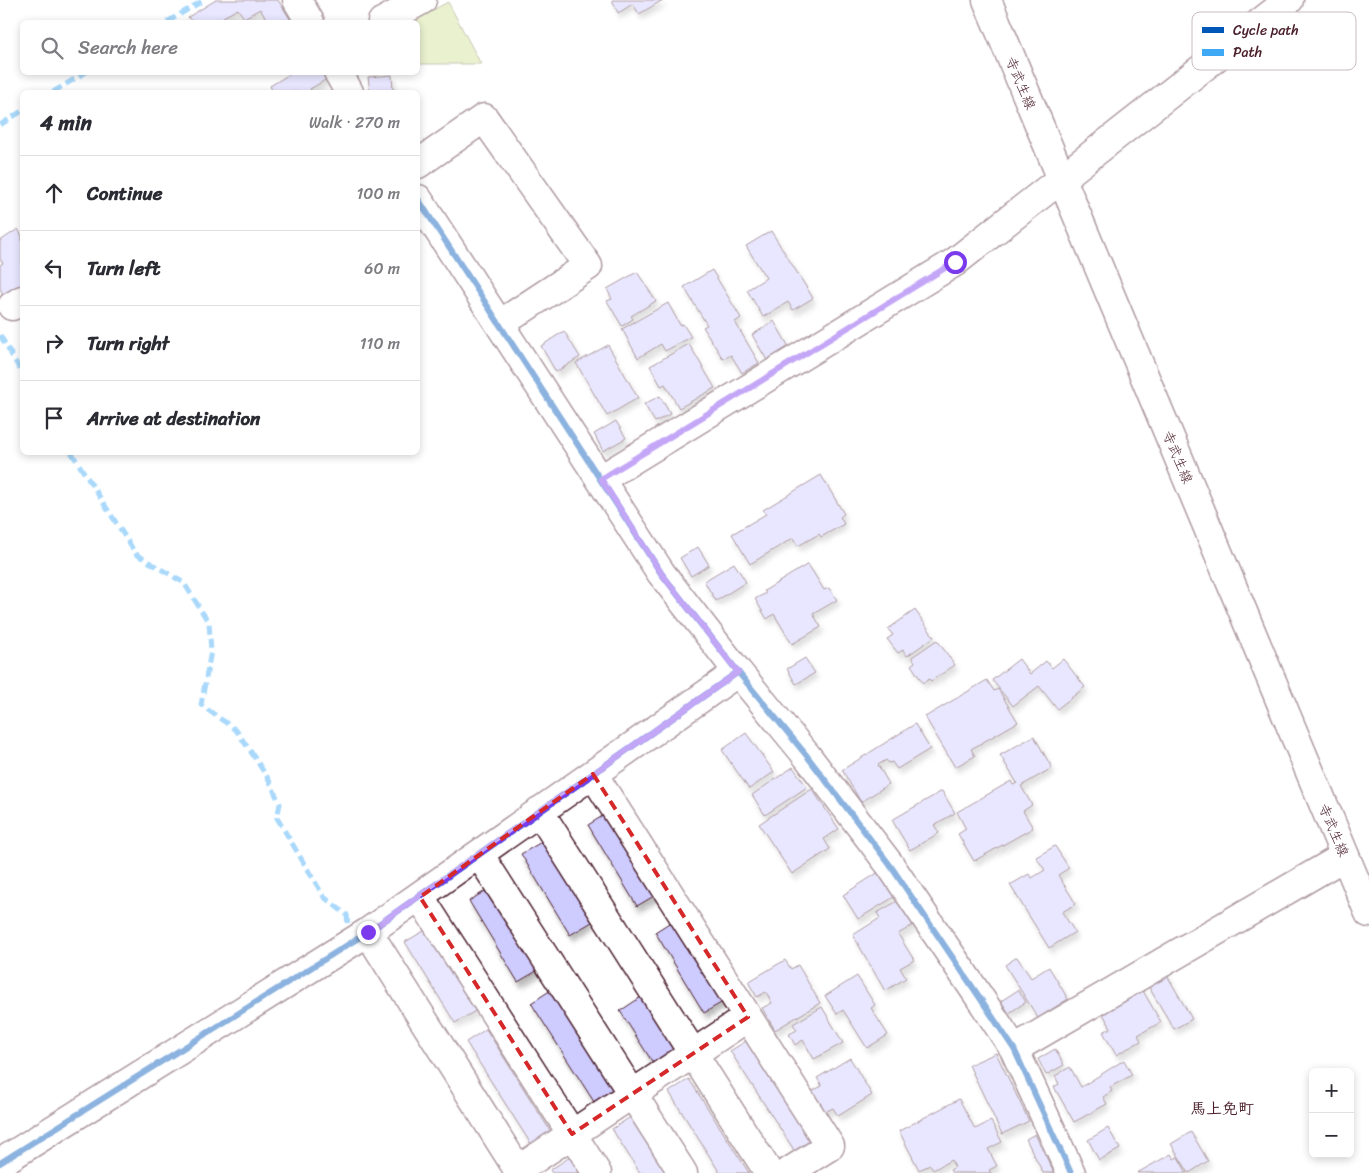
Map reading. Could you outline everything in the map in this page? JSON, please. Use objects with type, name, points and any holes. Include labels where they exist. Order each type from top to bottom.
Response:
[{"type":"street","points":[[298,0],[309,20]]},
{"type":"street","points":[[386,20],[422,0]]},
{"type":"street","name":"寺武生線","points":[[987,0],[1369,913]]},
{"type":"street","points":[[1274,12],[1289,0]]},
{"type":"street","points":[[601,479],[955,262],[1199,70]]},
{"type":"street","points":[[340,75],[347,90]]},
{"type":"street","points":[[420,163],[484,118],[588,266],[500,324]]},
{"type":"street","points":[[420,202],[661,573],[738,672],[807,756],[890,864],[1014,1049],[1072,1173]]},
{"type":"street","points":[[0,1163],[368,932],[738,672]]},
{"type":"street","points":[[593,774],[830,1146],[788,1173]]},
{"type":"street","points":[[538,812],[769,1173]]},
{"type":"street","points":[[479,854],[683,1173]]},
{"type":"street","points":[[1014,1049],[1345,856]]},
{"type":"street","points":[[420,897],[597,1173]]},
{"type":"street","points":[[368,932],[519,1172],[632,1093],[748,1017]]},
{"type":"highlighted area","points":[[593,774],[748,1017],[572,1134],[420,897]]},
{"type":"green space","points":[[448,2],[481,64],[420,64],[420,20],[415,20]]},
{"type":"building","points":[[216,0],[278,0],[291,20],[267,20],[260,9],[244,18],[238,9],[223,17],[225,20],[190,20],[188,17]]},
{"type":"building","points":[[612,0],[663,0],[639,14],[633,4],[618,13]]},
{"type":"building","points":[[288,75],[325,75],[327,79],[311,90],[272,90],[270,86]]},
{"type":"building","points":[[392,75],[393,90],[370,90],[368,77]]},
{"type":"building","points":[[18,229],[20,232],[20,289],[6,298],[0,289],[0,265],[3,263],[0,259],[0,241]]},
{"type":"building","points":[[771,231],[813,298],[793,310],[788,302],[763,317],[747,290],[766,278],[746,246]]},
{"type":"building","points":[[712,270],[741,318],[735,322],[759,363],[742,373],[731,355],[723,359],[703,327],[707,325],[684,287]]},
{"type":"building","points":[[637,272],[656,301],[631,316],[633,319],[622,326],[607,301],[612,299],[607,289]]},
{"type":"building","points":[[668,303],[680,325],[683,324],[691,337],[665,351],[661,344],[638,358],[622,329]]},
{"type":"building","points":[[774,321],[789,347],[767,360],[752,335]]},
{"type":"building","points":[[564,331],[580,357],[556,372],[541,346]]},
{"type":"building","points":[[689,344],[715,388],[679,408],[665,384],[661,386],[650,366]]},
{"type":"building","points":[[608,345],[638,398],[607,416],[576,363]]},
{"type":"building","points":[[660,396],[670,414],[655,422],[644,404]]},
{"type":"building","points":[[616,421],[626,438],[603,451],[594,434]]},
{"type":"building","points":[[821,475],[844,514],[840,517],[844,524],[821,537],[819,534],[798,546],[793,538],[750,564],[732,534],[766,514],[763,510]]},
{"type":"building","points":[[698,547],[709,565],[691,576],[680,558]]},
{"type":"building","points":[[734,563],[746,582],[716,601],[704,581]]},
{"type":"building","points":[[808,564],[824,590],[829,588],[837,600],[813,614],[821,627],[792,644],[774,614],[767,619],[755,599],[766,593],[764,591]]},
{"type":"building","points":[[915,610],[934,637],[907,656],[903,650],[898,653],[887,639],[893,635],[888,629]]},
{"type":"building","points":[[937,640],[955,665],[931,681],[929,679],[923,683],[911,665],[915,662],[912,657]]},
{"type":"building","points":[[805,658],[815,673],[796,684],[787,669]]},
{"type":"building","points":[[1019,659],[1030,674],[1046,661],[1052,668],[1063,659],[1085,687],[1057,709],[1039,686],[1013,706],[992,680]]},
{"type":"building","points":[[987,680],[994,691],[998,689],[1018,722],[971,749],[975,756],[955,767],[925,717]]},
{"type":"building","points":[[915,724],[930,749],[897,769],[892,762],[889,763],[886,760],[878,765],[889,784],[861,802],[842,770]]},
{"type":"building","points":[[746,733],[774,772],[749,789],[722,750]]},
{"type":"building","points":[[1034,736],[1052,768],[1021,786],[1032,805],[1023,811],[1033,828],[974,861],[958,834],[966,829],[957,812],[1011,781],[1013,785],[1017,783],[1000,755]]},
{"type":"building","points":[[793,767],[807,787],[765,815],[752,795]]},
{"type":"building","points":[[812,789],[839,829],[824,839],[830,849],[792,874],[759,824]]},
{"type":"building","points":[[942,791],[955,813],[934,825],[939,833],[910,850],[892,820]]},
{"type":"building","points":[[609,812],[659,893],[637,906],[588,825]]},
{"type":"building","points":[[543,841],[592,922],[570,935],[521,854]]},
{"type":"building","points":[[1055,846],[1069,868],[1058,875],[1076,904],[1062,912],[1075,932],[1049,948],[1010,885],[1029,874],[1032,878],[1045,870],[1036,857]]},
{"type":"building","points":[[879,872],[894,897],[858,919],[843,895]]},
{"type":"building","points":[[490,888],[540,969],[518,982],[469,901]]},
{"type":"building","points":[[901,899],[915,924],[898,934],[914,960],[900,968],[906,978],[885,991],[853,935],[880,918],[877,913]]},
{"type":"building","points":[[677,918],[726,1000],[704,1013],[655,932]]},
{"type":"building","points":[[427,929],[477,1010],[455,1023],[405,942]]},
{"type":"building","points":[[1017,957],[1031,978],[1049,967],[1068,999],[1038,1018],[1005,965]]},
{"type":"building","points":[[785,960],[791,969],[798,965],[820,1003],[775,1030],[762,1008],[772,1003],[766,992],[757,997],[748,982]]},
{"type":"building","points":[[1163,968],[1192,1019],[1174,1029],[1144,979]]},
{"type":"building","points":[[857,976],[875,1005],[871,1008],[888,1035],[867,1048],[843,1010],[837,1014],[825,996]]},
{"type":"building","points":[[1139,984],[1161,1022],[1138,1035],[1141,1041],[1116,1055],[1103,1032],[1111,1028],[1099,1007]]},
{"type":"building","points":[[551,990],[616,1092],[596,1105],[531,1003]]},
{"type":"building","points":[[1018,990],[1026,1002],[1009,1013],[1001,1001]]},
{"type":"building","points":[[641,997],[674,1050],[653,1063],[620,1011]]},
{"type":"building","points":[[822,1007],[843,1043],[814,1059],[803,1040],[795,1045],[789,1034],[797,1030],[793,1024]]},
{"type":"building","points":[[486,1029],[551,1132],[531,1144],[466,1042]]},
{"type":"building","points":[[751,1038],[816,1141],[796,1153],[730,1051]]},
{"type":"building","points":[[1055,1049],[1064,1065],[1046,1075],[1038,1059]]},
{"type":"building","points":[[996,1053],[1029,1121],[1002,1134],[969,1065]]},
{"type":"building","points":[[850,1058],[872,1095],[838,1116],[833,1108],[825,1112],[812,1091],[822,1086],[817,1078]]},
{"type":"building","points":[[1124,1060],[1132,1075],[1110,1087],[1112,1091],[1103,1097],[1107,1104],[1074,1122],[1054,1087],[1059,1084],[1055,1076],[1070,1067],[1081,1087]]},
{"type":"building","points":[[689,1079],[749,1173],[720,1173],[669,1092]]},
{"type":"building","points":[[959,1099],[975,1129],[991,1121],[1002,1142],[988,1149],[997,1166],[989,1170],[991,1173],[952,1173],[950,1170],[955,1167],[951,1160],[933,1170],[930,1165],[919,1170],[899,1131]]},
{"type":"building","points":[[632,1116],[669,1173],[640,1173],[612,1129]]},
{"type":"building","points":[[1108,1128],[1120,1149],[1099,1160],[1088,1140]]},
{"type":"building","points":[[1191,1132],[1208,1161],[1189,1173],[1171,1144]]},
{"type":"building","points":[[1035,1134],[1054,1173],[1043,1173],[1026,1139]]},
{"type":"building","points":[[1171,1154],[1174,1159],[1178,1157],[1187,1173],[1137,1173]]},
{"type":"building","points":[[570,1157],[580,1173],[552,1173],[550,1170]]},
{"type":"marked path","points":[[170,20],[204,0]]},
{"type":"marked path","points":[[56,90],[81,75]]},
{"type":"marked path","points":[[0,125],[20,112]]},
{"type":"marked path","points":[[0,335],[20,370]]},
{"type":"marked path","points":[[73,455],[136,554],[184,583],[209,623],[211,651],[201,705],[236,730],[251,752],[269,780],[280,804],[277,818],[324,897],[347,915],[348,927]]},
{"type":"cycle path","points":[[420,202],[661,573],[738,672],[807,756],[890,865],[982,1001],[1014,1049],[1071,1173]]},
{"type":"cycle path","points":[[0,1163],[368,932],[738,672]]},
{"type":"district","name":"馬上免町","points":[[1222,1108]]},
{"type":"route","points":[[368,932],[420,897],[701,696],[738,672],[661,573],[601,479],[955,262]]}]
